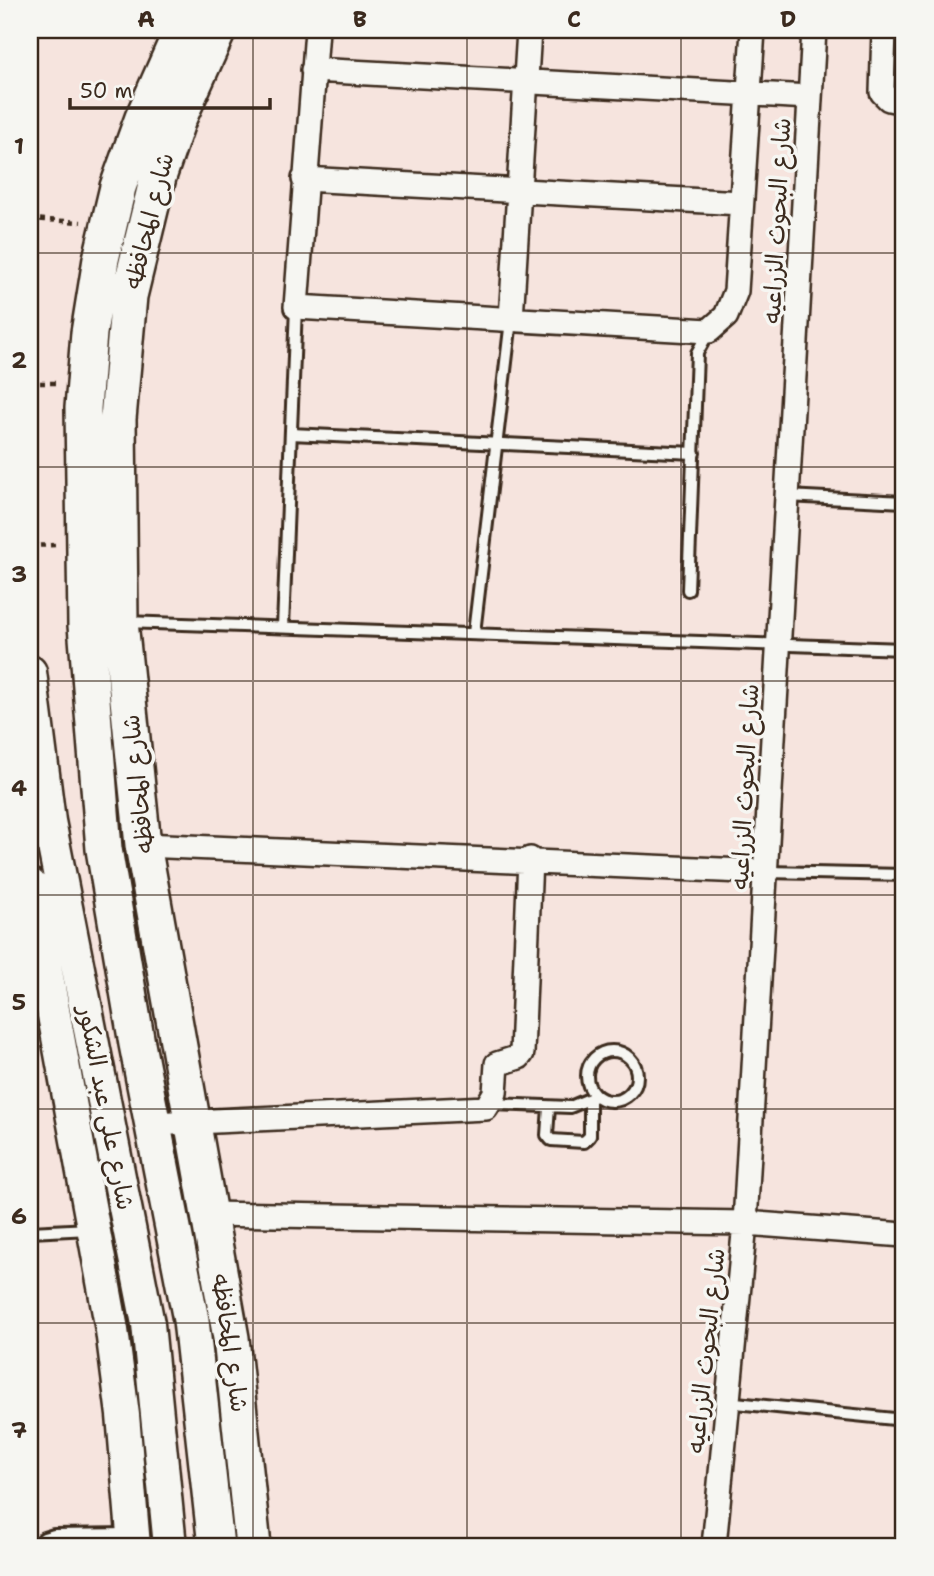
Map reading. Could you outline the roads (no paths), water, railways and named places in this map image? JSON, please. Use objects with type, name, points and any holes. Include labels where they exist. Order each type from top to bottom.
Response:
[{"type":"main road","name":"شارع المحافظه","points":[[182,30],[143,118],[118,187],[89,333],[83,408],[86,625],[104,849],[152,1124],[191,1320],[216,1546]]},
{"type":"main road","name":"شارع المحافظه","points":[[218,30],[178,119],[158,177],[129,296],[118,419],[120,622],[143,845],[231,1338],[253,1546]]},
{"type":"main road","name":"شارع على عبد الشكور","points":[[30,672],[49,821],[148,1324],[170,1546]]},
{"type":"main road","name":"شارع على عبد الشكور","points":[[30,885],[94,1229],[123,1415],[133,1540]]},
{"type":"street","points":[[317,30],[296,307],[709,331],[726,316],[733,305],[753,30]]},
{"type":"street","points":[[511,318],[529,30]]},
{"type":"street","name":"شارع البحوث الزراعيه","points":[[714,1546],[745,1223],[814,30]]},
{"type":"street","points":[[884,30],[882,92],[889,99],[904,102]]},
{"type":"street","points":[[313,70],[810,97]]},
{"type":"street","points":[[304,179],[741,203]]},
{"type":"street","points":[[143,845],[530,859],[766,872]]},
{"type":"street","points":[[152,1124],[474,1111],[491,1104],[495,1093],[497,1065],[519,1057],[522,1052],[530,859]]},
{"type":"street","points":[[209,1214],[745,1223],[904,1236]]},
{"type":"lane","points":[[283,627],[296,307]]},
{"type":"lane","points":[[474,633],[511,318]]},
{"type":"lane","points":[[688,590],[697,353],[709,331]]},
{"type":"lane","points":[[291,434],[694,453]]},
{"type":"lane","points":[[787,496],[904,502]]},
{"type":"lane","points":[[120,622],[904,649]]},
{"type":"lane","points":[[766,872],[904,875]]},
{"type":"lane","points":[[491,1104],[570,1107],[594,1098],[614,1100],[630,1093],[637,1076],[630,1059],[614,1051],[597,1056],[591,1063],[588,1080],[594,1098],[590,1136],[584,1142],[551,1140],[547,1135],[549,1107]]},
{"type":"lane","points":[[30,1231],[94,1229]]},
{"type":"lane","points":[[726,1402],[904,1420]]},
{"type":"lane","points":[[38,1546],[44,1538],[54,1535],[133,1540]]}]
